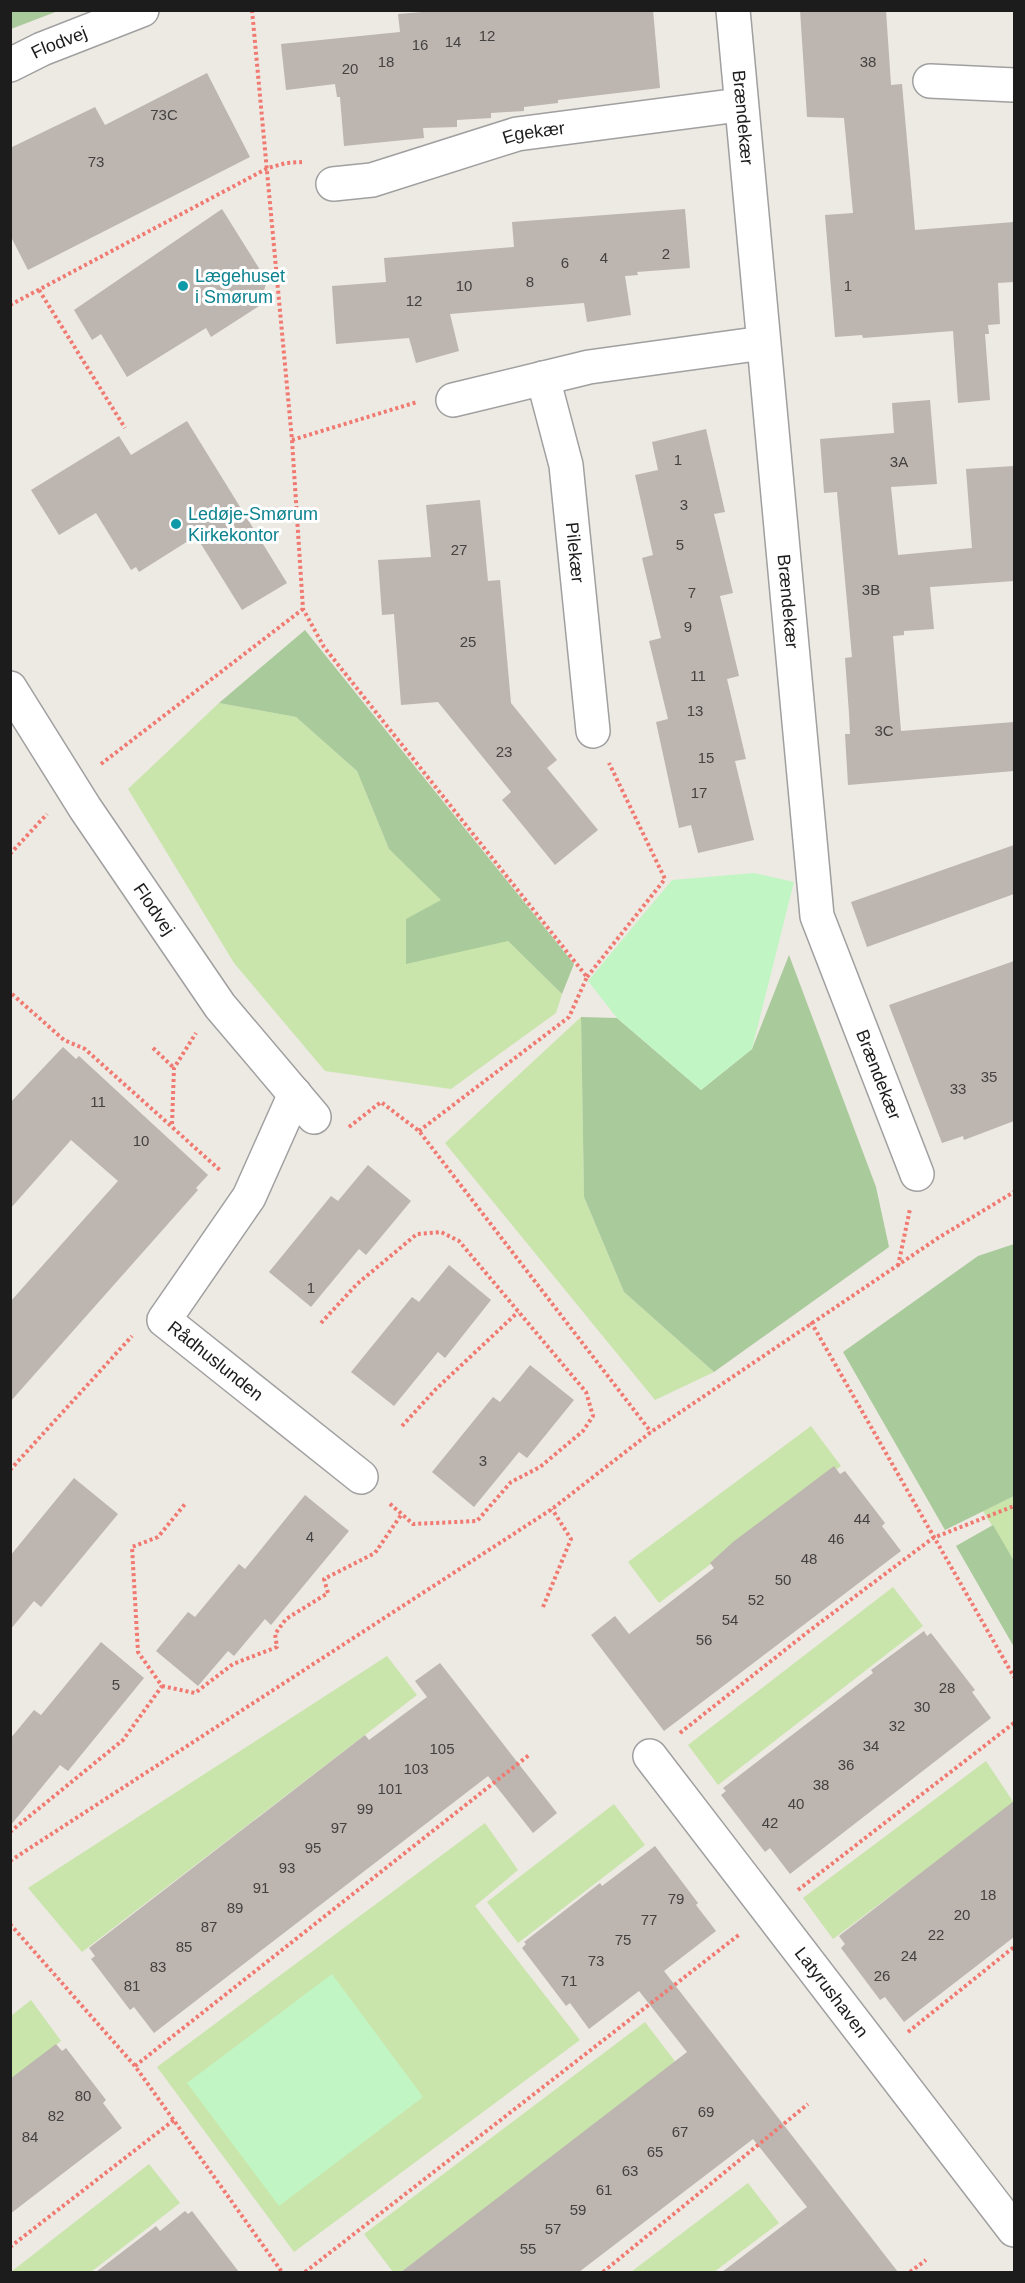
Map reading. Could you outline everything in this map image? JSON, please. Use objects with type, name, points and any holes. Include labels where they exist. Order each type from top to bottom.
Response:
[{"type":"street","name":"Flodvej","points":[[10,65],[142,10]]},
{"type":"street","name":"Brændekær","points":[[733,10],[740,105],[817,916],[917,1174]]},
{"type":"street","points":[[930,81],[1014,85]]},
{"type":"street","name":"Egekær","points":[[333,184],[372,180],[517,134],[740,105]]},
{"type":"street","points":[[453,400],[589,368],[763,343]]},
{"type":"street","name":"Pilekær","points":[[543,378],[566,465],[593,731]]},
{"type":"street","name":"Flodvej","points":[[10,688],[71,787],[220,1006],[304,1105]]},
{"type":"street","name":"Rådhuslunden","points":[[304,1105],[249,1197],[164,1320],[361,1477]]},
{"type":"street","name":"Latyrushaven","points":[[650,1756],[1014,2230]]},
{"type":"path","points":[[252,10],[292,440],[303,609],[324,647],[587,977]]},
{"type":"path","points":[[10,305],[268,168]]},
{"type":"path","points":[[39,291],[125,428]]},
{"type":"path","points":[[292,440],[440,395],[453,400]]},
{"type":"path","points":[[10,854],[71,787],[303,609]]},
{"type":"path","points":[[419,1131],[568,1017],[587,977],[665,879],[593,731]]},
{"type":"path","points":[[12,994],[64,1040],[85,1049],[172,1125],[249,1197]]},
{"type":"path","points":[[172,1125],[174,1068],[199,1028],[220,1006]]},
{"type":"path","points":[[153,1048],[174,1068]]},
{"type":"path","points":[[304,1105],[349,1127],[381,1102],[419,1131],[651,1432]]},
{"type":"path","points":[[898,1267],[917,1174]]},
{"type":"path","points":[[10,1861],[552,1509],[651,1432],[811,1322],[898,1267],[938,1238],[1014,1192]]},
{"type":"path","points":[[321,1323],[357,1284],[417,1234],[441,1232],[459,1241],[586,1392],[593,1416],[583,1431],[540,1467],[511,1482],[477,1521],[413,1524],[400,1515],[361,1477]]},
{"type":"path","points":[[402,1426],[436,1389],[518,1312]]},
{"type":"path","points":[[10,1470],[142,1326],[164,1320]]},
{"type":"path","points":[[811,1322],[1014,1677]]},
{"type":"path","points":[[185,1504],[158,1537],[132,1547],[138,1652],[162,1686],[195,1693],[233,1664],[277,1647],[275,1634],[286,1619],[328,1593],[324,1579],[375,1553],[400,1515]]},
{"type":"path","points":[[650,1756],[809,1631],[933,1538],[1014,1506]]},
{"type":"path","points":[[543,1607],[571,1539],[552,1509]]},
{"type":"path","points":[[10,1832],[123,1740],[162,1686]]},
{"type":"path","points":[[304,2272],[1014,1723]]},
{"type":"path","points":[[135,2066],[529,1755]]},
{"type":"path","points":[[10,1924],[135,2066],[282,2272]]},
{"type":"path","points":[[879,2055],[1014,1947]]},
{"type":"path","points":[[603,2272],[808,2104]]},
{"type":"path","points":[[10,2247],[174,2120]]},
{"type":"path","points":[[910,2272],[926,2260]]},
{"type":"green space","points":[[11,10],[58,10],[58,11],[11,29]]},
{"type":"green space","points":[[305,630],[574,964],[562,994],[508,941],[406,964],[406,919],[441,900],[389,849],[357,771],[296,717],[219,703]]},
{"type":"green space","points":[[219,703],[296,717],[357,771],[389,849],[442,900],[508,941],[562,994],[556,1013],[451,1089],[325,1071],[234,963],[128,789]]},
{"type":"green space","points":[[754,873],[794,882],[752,1049],[701,1090],[617,1018],[588,981],[672,880]]},
{"type":"green space","points":[[789,955],[876,1187],[889,1247],[714,1372],[624,1292],[584,1197],[581,1017],[617,1018],[701,1090],[752,1049]]},
{"type":"green space","points":[[581,1017],[584,1197],[624,1292],[714,1372],[655,1400],[445,1143]]},
{"type":"green space","points":[[1014,1244],[1014,1496],[945,1530],[843,1352],[978,1256]]},
{"type":"green space","points":[[811,1426],[841,1466],[659,1603],[628,1562]]},
{"type":"green space","points":[[1014,1496],[1014,1561],[983,1511]]},
{"type":"green space","points":[[993,1525],[1014,1561],[1014,1647],[956,1546]]},
{"type":"green space","points":[[893,1587],[923,1626],[718,1785],[688,1745]]},
{"type":"green space","points":[[387,1656],[417,1695],[82,1952],[28,1888]]},
{"type":"green space","points":[[986,1761],[1014,1803],[833,1939],[803,1898]]},
{"type":"green space","points":[[614,1804],[645,1845],[518,1943],[487,1902]]},
{"type":"green space","points":[[485,1823],[518,1870],[475,1906],[580,2040],[294,2252],[157,2067]]},
{"type":"green space","points":[[332,1974],[423,2097],[279,2206],[187,2083]]},
{"type":"green space","points":[[31,2000],[61,2041],[11,2079],[11,2016]]},
{"type":"green space","points":[[645,2022],[677,2064],[401,2272],[393,2272],[364,2234]]},
{"type":"green space","points":[[149,2164],[180,2203],[91,2272],[11,2272]]},
{"type":"green space","points":[[748,2183],[779,2223],[714,2272],[631,2272]]},
{"type":"building","points":[[446,10],[653,10],[660,88],[558,100],[558,103],[524,107],[524,111],[491,113],[491,118],[457,120],[457,127],[423,128],[424,138],[344,146],[340,97],[337,97],[335,84],[286,90],[281,44],[400,32],[398,14]]},
{"type":"building","points":[[800,10],[886,10],[891,85],[902,84],[915,230],[1014,222],[1014,282],[998,283],[1000,324],[988,325],[989,334],[985,334],[990,400],[958,403],[953,331],[863,338],[862,335],[835,337],[825,215],[853,213],[844,118],[807,117]]},
{"type":"building","points":[[207,73],[250,157],[28,270],[10,235],[10,148],[95,107],[105,125]]},
{"type":"building","name":"Lægehuset i Smørum","points":[[222,209],[267,281],[259,306],[211,337],[206,328],[127,377],[101,334],[92,340],[74,310]]},
{"type":"building","points":[[685,209],[690,268],[637,272],[638,275],[625,276],[631,315],[587,322],[584,303],[450,314],[459,351],[416,363],[409,338],[336,344],[332,286],[386,282],[384,258],[514,247],[512,222]]},
{"type":"building","points":[[930,400],[937,484],[891,487],[898,555],[972,548],[966,469],[1014,466],[1014,581],[930,587],[934,629],[904,631],[904,635],[893,636],[901,731],[1014,722],[1014,771],[848,785],[845,734],[850,734],[845,658],[852,657],[837,492],[824,493],[820,439],[894,433],[892,403]]},
{"type":"building","name":"Ledøje-Smørum Kirkekontor","points":[[187,421],[287,583],[242,610],[196,536],[139,572],[136,567],[131,570],[96,513],[59,535],[31,490],[119,436],[131,455]]},
{"type":"building","points":[[706,429],[725,512],[714,514],[733,593],[720,596],[739,676],[727,679],[746,759],[735,761],[754,840],[698,853],[691,825],[679,828],[656,722],[668,719],[649,641],[661,638],[642,558],[653,555],[635,475],[658,470],[652,442]]},
{"type":"building","points":[[480,500],[488,581],[500,580],[511,703],[557,760],[547,768],[598,830],[555,865],[502,800],[511,792],[438,702],[401,705],[394,614],[382,615],[378,560],[431,557],[426,505]]},
{"type":"building","points":[[1014,845],[1014,894],[867,947],[851,902]]},
{"type":"building","points":[[1014,961],[1014,1121],[964,1140],[963,1136],[942,1143],[889,1005]]},
{"type":"building","points":[[63,1047],[76,1059],[79,1056],[208,1175],[196,1188],[198,1190],[10,1402],[10,1302],[118,1181],[71,1140],[10,1209],[10,1103]]},
{"type":"building","points":[[368,1165],[411,1201],[366,1255],[359,1249],[311,1307],[269,1272],[331,1196],[338,1201]]},
{"type":"building","points":[[449,1265],[491,1300],[445,1358],[438,1352],[394,1406],[351,1372],[412,1297],[419,1302]]},
{"type":"building","points":[[530,1365],[574,1400],[527,1458],[519,1452],[474,1507],[432,1472],[493,1397],[500,1402]]},
{"type":"building","points":[[834,1466],[840,1474],[845,1471],[885,1523],[882,1526],[901,1551],[664,1731],[591,1635],[615,1616],[629,1634],[714,1568],[710,1563],[733,1542]]},
{"type":"building","points":[[74,1478],[118,1514],[41,1607],[34,1601],[10,1630],[10,1556]]},
{"type":"building","points":[[305,1495],[349,1531],[271,1625],[265,1619],[234,1656],[228,1651],[198,1686],[156,1651],[188,1612],[195,1617],[239,1564],[245,1569]]},
{"type":"building","points":[[924,1631],[927,1636],[931,1633],[975,1690],[972,1692],[991,1718],[790,1874],[770,1848],[765,1852],[721,1795],[726,1791],[723,1788],[873,1673],[871,1670]]},
{"type":"building","points":[[101,1642],[144,1678],[68,1771],[60,1765],[10,1826],[10,1739],[34,1710],[41,1715]]},
{"type":"building","points":[[440,1663],[557,1813],[533,1833],[488,1776],[154,2033],[134,2007],[130,2010],[91,1959],[95,1956],[89,1948],[365,1735],[369,1740],[427,1697],[415,1681]]},
{"type":"building","points":[[1014,1801],[1014,1937],[904,2022],[885,1997],[880,2000],[841,1948],[845,1944],[839,1936]]},
{"type":"building","points":[[655,1846],[716,1931],[664,1971],[898,2272],[722,2272],[807,2207],[753,2139],[579,2272],[401,2272],[687,2052],[639,1991],[589,2029],[570,2003],[566,2006],[522,1948],[526,1944],[524,1942],[600,1883],[602,1886]]},
{"type":"building","points":[[56,2044],[62,2051],[66,2048],[106,2100],[103,2103],[122,2128],[10,2214],[10,2079]]},
{"type":"building","points":[[185,2211],[188,2214],[192,2211],[239,2272],[96,2272],[156,2226],[160,2231]]},
{"type":"place","name":"Lægehuset i Smørum","points":[[183,286]]},
{"type":"place","name":"Ledøje-Smørum Kirkekontor","points":[[176,524]]}]
